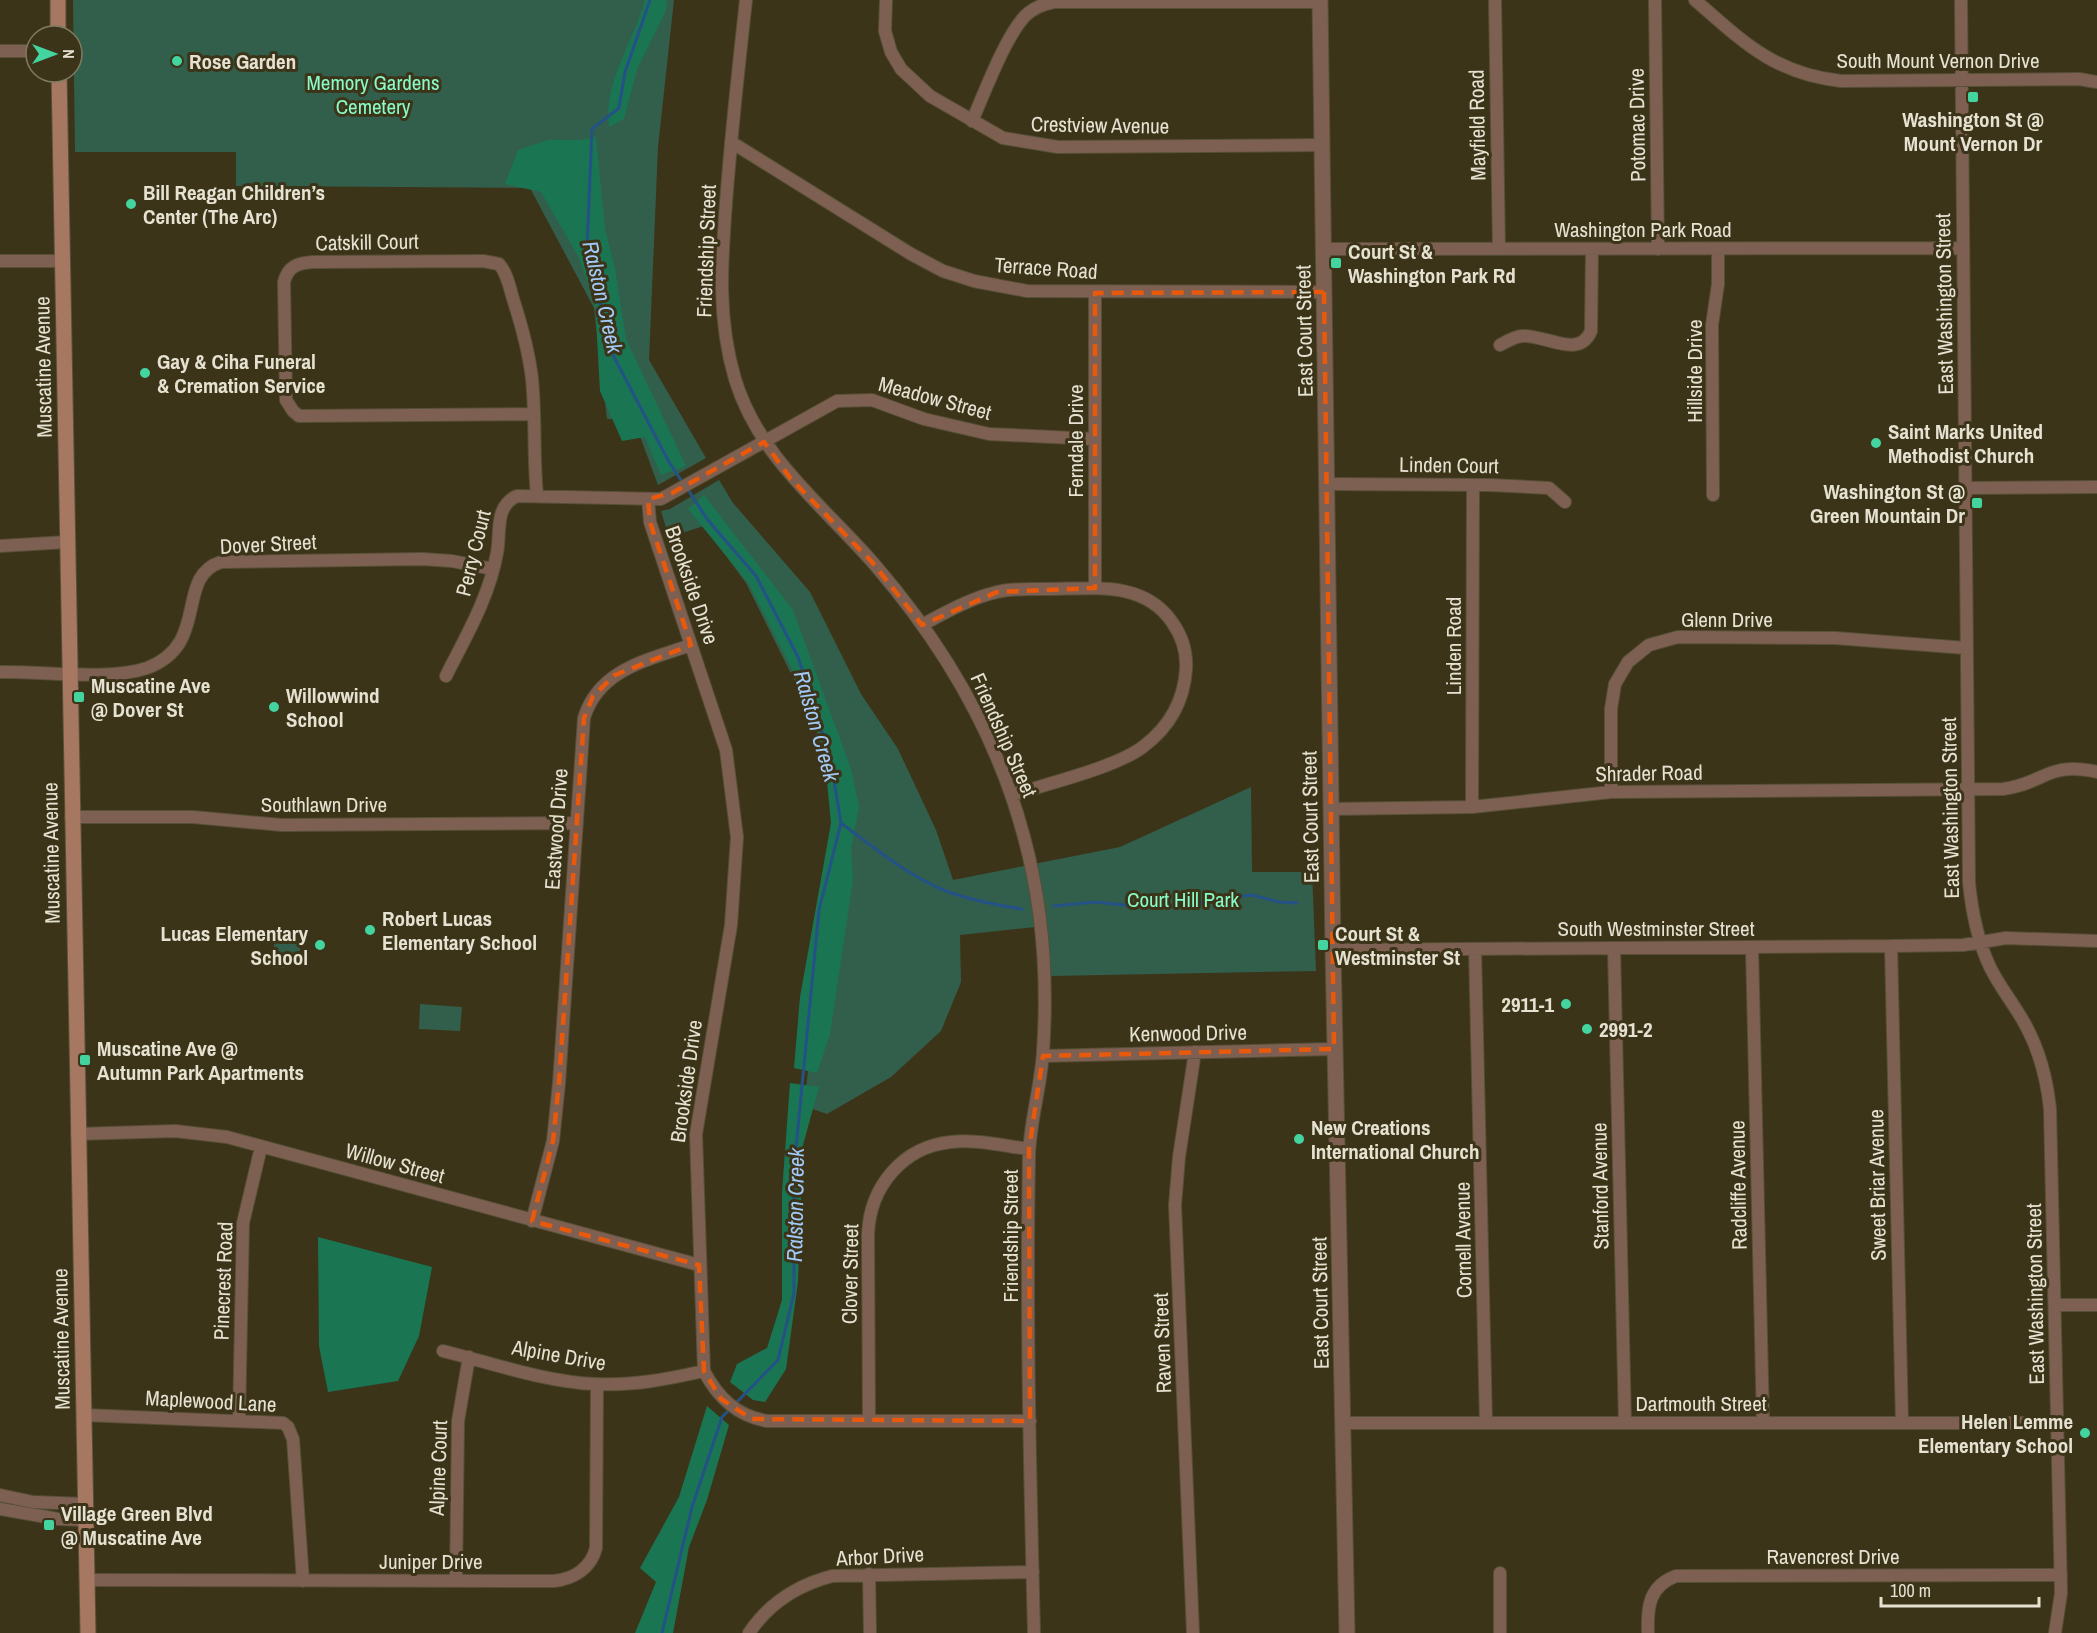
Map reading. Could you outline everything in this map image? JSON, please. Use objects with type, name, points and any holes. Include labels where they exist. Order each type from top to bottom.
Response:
[{"type":"main road","points":[[58,0],[58,24]]},
{"type":"main road","name":"Muscatine Avenue","points":[[59,84],[71,817],[88,1633]]},
{"type":"street","name":"Friendship Street","points":[[746,0],[721,263],[722,321],[736,383],[764,442],[792,479],[872,562],[922,625],[960,682],[985,730],[1012,795],[1034,876],[1042,925],[1046,1000],[1043,1056],[1029,1149],[1030,1421],[1034,1633]]},
{"type":"street","name":"Crestview Avenue","points":[[886,0],[885,31],[891,52],[901,69],[919,88],[1003,138],[1046,146],[1322,145]]},
{"type":"street","name":"Mayfield Road","points":[[1495,0],[1499,249]]},
{"type":"street","name":"Potomac Drive","points":[[1655,0],[1658,249]]},
{"type":"street","name":"South Mount Vernon Drive","points":[[1695,0],[1758,54],[1798,74],[1841,81],[2079,79],[2097,82]]},
{"type":"street","name":"East Washington Street","points":[[1960,0],[1969,883],[1980,942],[2002,989],[2015,1007],[2035,1045],[2048,1087],[2061,1575],[2060,1611],[2055,1633]]},
{"type":"street","points":[[972,120],[1020,24],[1034,9],[1043,4],[1054,2],[1320,1]]},
{"type":"street","name":"East Court Street","points":[[1320,1],[1334,1049],[1347,1633]]},
{"type":"street","points":[[0,51],[24,51]]},
{"type":"street","name":"Terrace Road","points":[[731,142],[911,254],[943,271],[1000,287],[1027,291],[1095,293],[1324,292]]},
{"type":"street","name":"Washington Park Road","points":[[1324,249],[1963,248]]},
{"type":"street","points":[[1500,345],[1520,336],[1531,336],[1572,346],[1583,343],[1591,330],[1592,249]]},
{"type":"street","name":"Hillside Drive","points":[[1713,495],[1712,324],[1718,284],[1718,249]]},
{"type":"street","points":[[0,261],[62,261]]},
{"type":"street","name":"Catskill Court","points":[[534,414],[300,416],[292,411],[286,400],[284,282],[286,273],[300,263],[313,262],[483,261],[499,264],[506,276],[527,349],[534,414],[537,495]]},
{"type":"street","name":"Ferndale Drive","points":[[1095,293],[1095,588]]},
{"type":"street","name":"Meadow Street","points":[[648,500],[662,499],[693,483],[837,401],[865,399],[933,422],[989,434],[1094,439]]},
{"type":"street","name":"Linden Court","points":[[1327,484],[1473,484],[1549,488],[1564,502]]},
{"type":"street","name":"Linden Road","points":[[1472,807],[1473,484]]},
{"type":"street","points":[[1966,488],[2097,487]]},
{"type":"street","name":"Perry Court","points":[[446,676],[489,590],[502,510],[510,499],[537,495],[648,500]]},
{"type":"street","name":"Brookside Drive","points":[[648,500],[650,522],[726,750],[737,837],[737,877],[731,925],[696,1134],[699,1265],[705,1371],[721,1399],[744,1414],[767,1421],[1030,1421]]},
{"type":"street","points":[[0,546],[67,542]]},
{"type":"street","name":"Dover Street","points":[[0,672],[130,672],[162,660],[183,639],[190,622],[198,579],[207,568],[221,562],[422,559],[452,561],[493,569]]},
{"type":"street","points":[[922,625],[953,608],[997,592],[1031,588],[1095,588],[1133,592],[1165,611],[1184,645],[1186,665],[1182,695],[1176,711],[1163,728],[1133,753],[1012,795]]},
{"type":"street","name":"Glenn Drive","points":[[1611,792],[1611,709],[1615,684],[1628,662],[1639,652],[1663,640],[1678,637],[1835,638],[1966,648]]},
{"type":"street","name":"Eastwood Drive","points":[[532,1221],[553,1141],[560,1083],[582,732],[586,711],[593,696],[604,683],[625,669],[691,645]]},
{"type":"street","name":"Shrader Road","points":[[1331,809],[1472,807],[1611,792],[2012,788],[2056,769],[2070,767],[2097,772]]},
{"type":"street","name":"Southlawn Drive","points":[[71,817],[193,817],[282,825],[576,823]]},
{"type":"street","name":"South Westminster Street","points":[[1333,950],[1964,945],[2006,938],[2097,941]]},
{"type":"street","name":"Sweet Briar Avenue","points":[[1891,946],[1902,1423]]},
{"type":"street","name":"Radcliffe Avenue","points":[[1752,947],[1763,1423]]},
{"type":"street","name":"Stanford Avenue","points":[[1614,948],[1625,1423]]},
{"type":"street","name":"Cornell Avenue","points":[[1475,949],[1486,1423]]},
{"type":"street","name":"Kenwood Drive","points":[[1043,1056],[1334,1049]]},
{"type":"street","name":"Raven Street","points":[[1193,1633],[1175,1205],[1179,1157],[1195,1052]]},
{"type":"street","name":"Willow Street","points":[[77,1134],[195,1132],[261,1147],[699,1265]]},
{"type":"street","name":"Clover Street","points":[[869,1421],[868,1234],[871,1208],[885,1179],[908,1157],[938,1144],[963,1141],[1029,1149]]},
{"type":"street","name":"Pinecrest Road","points":[[239,1419],[243,1222],[261,1147]]},
{"type":"street","points":[[2055,1305],[2097,1305]]},
{"type":"street","name":"Alpine Drive","points":[[443,1351],[568,1381],[597,1384],[647,1382],[705,1371]]},
{"type":"street","name":"Alpine Court","points":[[456,1580],[458,1421],[469,1357]]},
{"type":"street","name":"Juniper Drive","points":[[87,1580],[561,1580],[575,1575],[588,1564],[594,1555],[597,1539],[597,1384]]},
{"type":"street","name":"Maplewood Lane","points":[[84,1415],[278,1421],[288,1427],[291,1432],[303,1581]]},
{"type":"street","name":"Dartmouth Street","points":[[1344,1423],[2058,1423]]},
{"type":"street","points":[[0,1495],[86,1512]]},
{"type":"street","points":[[0,1509],[48,1518],[86,1512]]},
{"type":"street","name":"Arbor Drive","points":[[749,1633],[768,1609],[793,1591],[832,1576],[1033,1572]]},
{"type":"street","points":[[1500,1573],[1500,1633]]},
{"type":"street","points":[[868,1574],[870,1633]]},
{"type":"street","name":"Ravencrest Drive","points":[[1648,1633],[1648,1612],[1653,1592],[1667,1579],[1676,1576],[2061,1575]]},
{"type":"highlighted area","points":[[1324,292],[1334,1049],[1043,1056],[1029,1149],[1030,1421],[752,1419],[721,1399],[704,1371],[699,1265],[532,1221],[553,1141],[559,1083],[584,718],[593,696],[615,675],[691,645],[650,522],[648,499],[672,493],[764,442],[791,479],[872,562],[922,625],[997,592],[1095,588],[1095,293]]},
{"type":"green space","name":"Memory Gardens Cemetery","points":[[73,0],[674,0],[658,147],[649,360],[706,458],[658,485],[634,420],[607,419],[594,308],[530,188],[236,186],[236,152],[75,152],[74,84],[84,84],[84,24],[73,24]]},
{"type":"green space","points":[[645,0],[667,0],[665,13],[637,69],[624,119],[609,127],[608,110],[615,78]]},
{"type":"green space","points":[[596,137],[605,229],[615,268],[626,339],[686,466],[661,475],[645,437],[622,441],[600,391],[595,302],[578,256],[541,192],[505,184],[518,150],[548,140],[582,140]]},
{"type":"green space","name":"Court Hill Park","points":[[719,480],[733,503],[810,592],[861,694],[898,749],[936,830],[953,880],[1120,847],[1251,787],[1252,872],[1312,872],[1316,971],[1050,976],[1045,926],[960,935],[961,982],[941,1031],[891,1077],[827,1114],[804,1106],[836,822],[815,722],[746,583],[704,526],[669,537],[661,511],[670,509]]},
{"type":"green space","points":[[704,495],[793,610],[851,769],[859,807],[851,849],[853,880],[830,1034],[817,1073],[794,1068],[800,997],[831,823],[824,750],[791,667],[749,584],[688,509]]},
{"type":"green space","points":[[300,928],[300,960],[287,960],[284,968],[274,968],[274,929]]},
{"type":"green space","points":[[420,1004],[462,1007],[460,1031],[419,1029]]},
{"type":"green space","points":[[790,1083],[819,1087],[803,1145],[798,1282],[786,1369],[765,1402],[753,1400],[730,1382],[737,1364],[767,1348],[782,1300],[782,1192]]},
{"type":"green space","points":[[318,1237],[432,1267],[419,1336],[398,1381],[328,1392],[319,1346]]},
{"type":"green space","points":[[707,1406],[729,1425],[707,1500],[689,1547],[673,1633],[635,1633],[656,1582],[640,1568],[679,1497]]},
{"type":"waterway","name":"Ralston Creek","points":[[650,0],[625,72],[619,108],[592,129],[587,248],[613,355],[669,462],[683,483]]},
{"type":"waterway","name":"Ralston Creek","points":[[687,488],[707,519],[756,576],[798,657],[830,756],[841,823],[819,910],[794,1169],[794,1293],[778,1360],[734,1405]]},
{"type":"waterway","points":[[841,823],[891,860],[932,885],[974,900],[1022,909]]},
{"type":"waterway","points":[[1054,906],[1095,902],[1134,906],[1192,905],[1222,898],[1252,895],[1279,902],[1297,903]]},
{"type":"waterway","name":"Ralston Creek","points":[[662,1633],[692,1507],[722,1417],[730,1409]]},
{"type":"place","name":"Rose Garden","points":[[177,61]]},
{"type":"place","name":"Washington St @ Mount Vernon Dr","points":[[1973,97]]},
{"type":"place","name":"Bill Reagan Children’s Center (The Arc)","points":[[131,204]]},
{"type":"place","name":"Court St & Washington Park Rd","points":[[1336,263]]},
{"type":"place","name":"Gay & Ciha Funeral & Cremation Service","points":[[145,373]]},
{"type":"place","name":"Saint Marks United Methodist Church","points":[[1876,443]]},
{"type":"place","name":"Washington St @ Green Mountain Dr","points":[[1977,503]]},
{"type":"place","name":"Muscatine Ave @ Dover St","points":[[79,697]]},
{"type":"place","name":"Willowwind School","points":[[274,707]]},
{"type":"place","name":"Robert Lucas Elementary School","points":[[370,930]]},
{"type":"place","name":"Lucas Elementary School","points":[[320,945]]},
{"type":"place","name":"Court St & Westminster St","points":[[1323,945]]},
{"type":"place","name":"2911-1","points":[[1566,1004]]},
{"type":"place","name":"2991-2","points":[[1587,1029]]},
{"type":"place","name":"Muscatine Ave @ Autumn Park Apartments","points":[[85,1060]]},
{"type":"place","name":"New Creations International Church","points":[[1299,1139]]},
{"type":"place","name":"Helen Lemme Elementary School","points":[[2085,1433]]},
{"type":"place","name":"Village Green Blvd @ Muscatine Ave","points":[[49,1525]]}]
